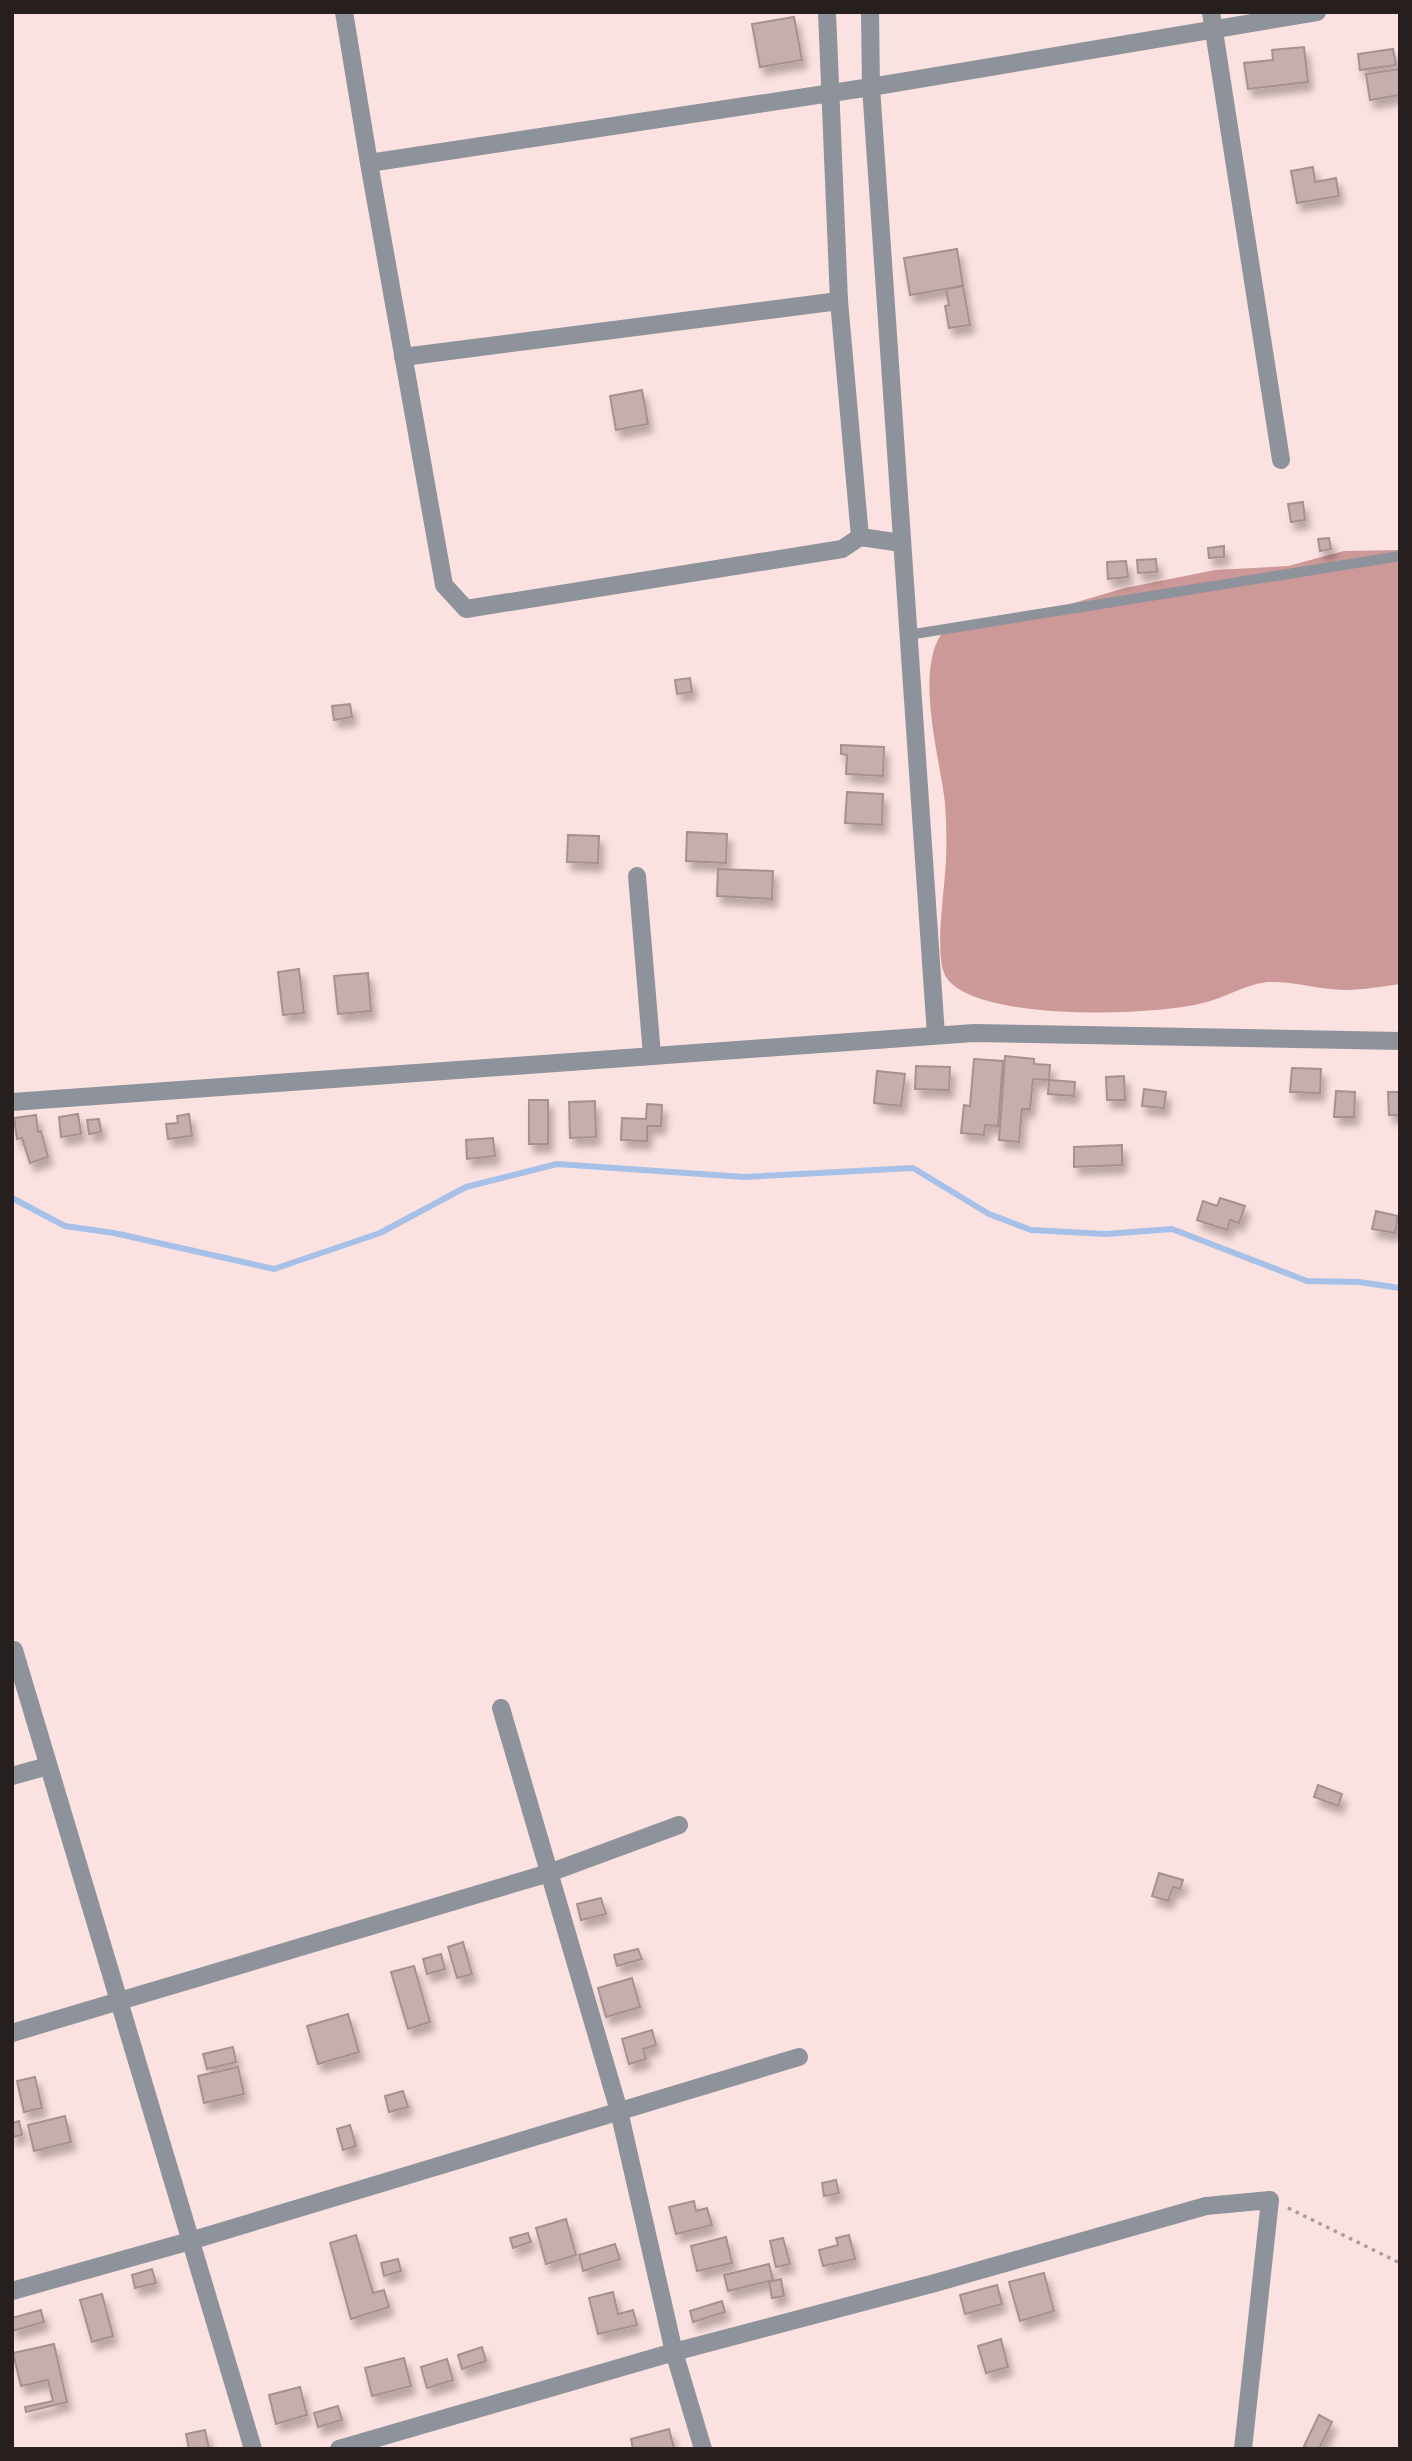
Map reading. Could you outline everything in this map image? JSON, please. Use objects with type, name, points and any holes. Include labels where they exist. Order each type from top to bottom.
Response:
[{"type":"street","points":[[344,12],[444,585],[466,609],[842,549],[860,537],[902,543]]},
{"type":"street","points":[[827,12],[839,302],[860,537]]},
{"type":"street","points":[[870,12],[871,87],[936,1035]]},
{"type":"street","points":[[369,163],[871,87],[1213,21],[1317,12]]},
{"type":"street","points":[[1213,21],[1281,460]]},
{"type":"street","points":[[404,357],[839,302]]},
{"type":"street","points":[[637,876],[652,1055]]},
{"type":"street","points":[[12,1102],[974,1033],[1400,1041]]},
{"type":"street","points":[[14,1650],[253,2449]]},
{"type":"street","points":[[501,1708],[619,2111],[674,2352],[703,2449]]},
{"type":"street","points":[[12,1776],[48,1766]]},
{"type":"street","points":[[12,2033],[549,1873],[679,1825]]},
{"type":"street","points":[[12,2291],[190,2241],[799,2057]]},
{"type":"street","points":[[339,2449],[674,2352],[935,2283],[1206,2206],[1270,2200],[1243,2449]]},
{"type":"lane","points":[[908,635],[1400,556]]},
{"type":"path","points":[[1270,2200],[1400,2263]]},
{"type":"shaded area","points":[[1400,550],[1400,984],[1348,990],[1268,982],[1251,985],[1211,1001],[1179,1007],[1147,1011],[1067,1012],[991,1002],[963,992],[946,977],[942,967],[940,937],[946,850],[945,803],[929,688],[936,644],[946,628],[1063,606],[1125,588],[1215,570],[1288,566],[1344,551]]},
{"type":"building","points":[[794,17],[802,60],[760,67],[752,24]]},
{"type":"building","points":[[1304,47],[1308,82],[1248,89],[1244,63],[1273,60],[1272,50]]},
{"type":"building","points":[[1393,49],[1396,65],[1360,70],[1358,54]]},
{"type":"building","points":[[1400,69],[1400,95],[1370,100],[1366,74]]},
{"type":"building","points":[[1313,167],[1315,182],[1336,178],[1339,196],[1297,203],[1291,171]]},
{"type":"building","points":[[957,249],[963,286],[910,295],[904,258]]},
{"type":"building","points":[[963,286],[970,325],[949,328],[945,306],[949,305],[946,289]]},
{"type":"building","points":[[642,390],[648,424],[616,430],[610,396]]},
{"type":"building","points":[[1303,502],[1305,520],[1291,522],[1288,504]]},
{"type":"building","points":[[1329,538],[1331,549],[1320,551],[1318,539]]},
{"type":"building","points":[[1224,546],[1224,557],[1209,558],[1208,548]]},
{"type":"building","points":[[1156,559],[1157,572],[1138,573],[1137,560]]},
{"type":"building","points":[[1126,561],[1128,577],[1108,579],[1107,562]]},
{"type":"building","points":[[690,678],[692,692],[677,694],[675,680]]},
{"type":"building","points":[[350,704],[352,717],[334,720],[332,706]]},
{"type":"building","points":[[841,745],[884,747],[883,776],[846,774],[847,755],[841,754]]},
{"type":"building","points":[[847,792],[883,794],[882,825],[845,823]]},
{"type":"building","points":[[687,832],[727,834],[726,863],[686,861]]},
{"type":"building","points":[[568,835],[599,836],[598,863],[567,862]]},
{"type":"building","points":[[718,869],[773,871],[772,899],[717,896]]},
{"type":"building","points":[[299,969],[304,1013],[283,1015],[278,972]]},
{"type":"building","points":[[368,973],[371,1011],[338,1014],[334,976]]},
{"type":"building","points":[[1005,1056],[1034,1059],[1034,1064],[1050,1065],[1049,1080],[1033,1079],[1030,1109],[1022,1109],[1019,1142],[999,1140]]},
{"type":"building","points":[[974,1059],[1003,1061],[998,1126],[985,1125],[984,1135],[961,1133],[964,1105],[970,1106]]},
{"type":"building","points":[[916,1066],[950,1067],[949,1090],[915,1089]]},
{"type":"building","points":[[1292,1068],[1321,1069],[1320,1093],[1290,1092]]},
{"type":"building","points":[[877,1071],[905,1074],[901,1106],[874,1103]]},
{"type":"building","points":[[1124,1076],[1125,1100],[1107,1100],[1106,1077]]},
{"type":"building","points":[[1049,1080],[1075,1082],[1074,1096],[1048,1094]]},
{"type":"building","points":[[1144,1089],[1166,1092],[1164,1108],[1142,1106]]},
{"type":"building","points":[[1336,1091],[1355,1092],[1354,1117],[1334,1117]]},
{"type":"building","points":[[1388,1092],[1400,1092],[1400,1115],[1389,1115]]},
{"type":"building","points":[[529,1100],[548,1100],[548,1144],[529,1144]]},
{"type":"building","points":[[595,1101],[596,1137],[570,1138],[569,1102]]},
{"type":"building","points":[[647,1104],[662,1105],[661,1126],[647,1126],[647,1141],[621,1140],[622,1118],[646,1119]]},
{"type":"building","points":[[78,1114],[81,1134],[61,1137],[59,1117]]},
{"type":"building","points":[[189,1114],[192,1136],[168,1139],[166,1124],[178,1123],[177,1116]]},
{"type":"building","points":[[36,1115],[38,1132],[41,1131],[48,1157],[30,1163],[22,1138],[17,1139],[14,1118]]},
{"type":"building","points":[[99,1119],[101,1132],[89,1134],[87,1120]]},
{"type":"building","points":[[493,1138],[495,1156],[467,1159],[466,1140]]},
{"type":"building","points":[[1122,1145],[1122,1165],[1074,1167],[1074,1147]]},
{"type":"building","points":[[1220,1198],[1245,1206],[1239,1223],[1230,1220],[1227,1230],[1197,1220],[1203,1201],[1217,1206]]},
{"type":"building","points":[[1376,1211],[1398,1216],[1395,1233],[1372,1229]]},
{"type":"building","points":[[1318,1785],[1342,1794],[1338,1806],[1314,1797]]},
{"type":"building","points":[[1159,1873],[1183,1880],[1180,1889],[1173,1887],[1168,1901],[1152,1896]]},
{"type":"building","points":[[601,1898],[606,1914],[581,1920],[577,1904]]},
{"type":"building","points":[[463,1942],[472,1974],[457,1978],[448,1947]]},
{"type":"building","points":[[638,1949],[642,1959],[617,1966],[614,1955]]},
{"type":"building","points":[[441,1954],[445,1969],[427,1974],[423,1959]]},
{"type":"building","points":[[414,1966],[430,2022],[408,2029],[391,1972]]},
{"type":"building","points":[[632,1978],[640,2007],[606,2017],[598,1988]]},
{"type":"building","points":[[348,2014],[359,2052],[318,2064],[307,2026]]},
{"type":"building","points":[[652,2030],[656,2045],[643,2049],[646,2059],[629,2064],[622,2039]]},
{"type":"building","points":[[233,2047],[236,2062],[207,2069],[203,2054]]},
{"type":"building","points":[[238,2067],[244,2094],[204,2103],[198,2076]]},
{"type":"building","points":[[35,2077],[42,2108],[24,2112],[17,2081]]},
{"type":"building","points":[[403,2091],[408,2107],[389,2112],[385,2096]]},
{"type":"building","points":[[65,2116],[71,2142],[34,2151],[28,2125]]},
{"type":"building","points":[[19,2121],[22,2135],[12,2137],[12,2123]]},
{"type":"building","points":[[350,2125],[356,2146],[343,2150],[337,2129]]},
{"type":"building","points":[[836,2180],[839,2193],[824,2196],[822,2183]]},
{"type":"building","points":[[694,2201],[696,2211],[707,2208],[712,2225],[676,2234],[669,2207]]},
{"type":"building","points":[[566,2219],[576,2255],[546,2264],[536,2228]]},
{"type":"building","points":[[528,2233],[531,2242],[513,2248],[510,2238]]},
{"type":"building","points":[[356,2235],[373,2293],[384,2290],[389,2307],[351,2319],[330,2243]]},
{"type":"building","points":[[849,2235],[855,2259],[823,2266],[819,2250],[838,2245],[836,2238]]},
{"type":"building","points":[[726,2237],[732,2263],[697,2271],[691,2246]]},
{"type":"building","points":[[783,2238],[790,2264],[776,2267],[770,2241]]},
{"type":"building","points":[[615,2244],[620,2259],[583,2271],[579,2255]]},
{"type":"building","points":[[398,2259],[401,2271],[384,2276],[381,2263]]},
{"type":"building","points":[[769,2264],[773,2280],[728,2291],[724,2275]]},
{"type":"building","points":[[152,2269],[156,2283],[135,2288],[132,2275]]},
{"type":"building","points":[[1044,2273],[1054,2311],[1020,2321],[1009,2282]]},
{"type":"building","points":[[781,2279],[784,2296],[772,2298],[769,2282]]},
{"type":"building","points":[[997,2285],[1002,2304],[965,2314],[960,2295]]},
{"type":"building","points":[[613,2292],[618,2314],[633,2310],[637,2325],[598,2334],[589,2298]]},
{"type":"building","points":[[102,2294],[113,2336],[92,2342],[80,2300]]},
{"type":"building","points":[[722,2301],[725,2312],[693,2322],[690,2311]]},
{"type":"building","points":[[41,2310],[44,2322],[12,2331],[12,2318]]},
{"type":"building","points":[[1001,2339],[1008,2367],[986,2373],[978,2346]]},
{"type":"building","points":[[54,2344],[67,2402],[26,2412],[25,2407],[53,2401],[48,2380],[21,2386],[13,2353]]},
{"type":"building","points":[[482,2347],[486,2361],[462,2369],[458,2355]]},
{"type":"building","points":[[404,2358],[411,2386],[372,2396],[365,2368]]},
{"type":"building","points":[[447,2359],[453,2380],[427,2388],[421,2367]]},
{"type":"building","points":[[300,2387],[307,2415],[276,2424],[269,2395]]},
{"type":"building","points":[[338,2406],[342,2420],[318,2427],[314,2413]]},
{"type":"building","points":[[1319,2415],[1332,2422],[1319,2449],[1309,2449],[1304,2446]]},
{"type":"building","points":[[669,2429],[674,2449],[633,2449],[631,2439]]},
{"type":"building","points":[[205,2430],[209,2449],[189,2449],[186,2434]]},
{"type":"waterway","points":[[12,1198],[65,1226],[114,1233],[274,1269],[380,1233],[466,1187],[557,1164],[744,1177],[913,1168],[989,1214],[1031,1230],[1106,1234],[1172,1229],[1307,1281],[1359,1282],[1400,1288]]}]
